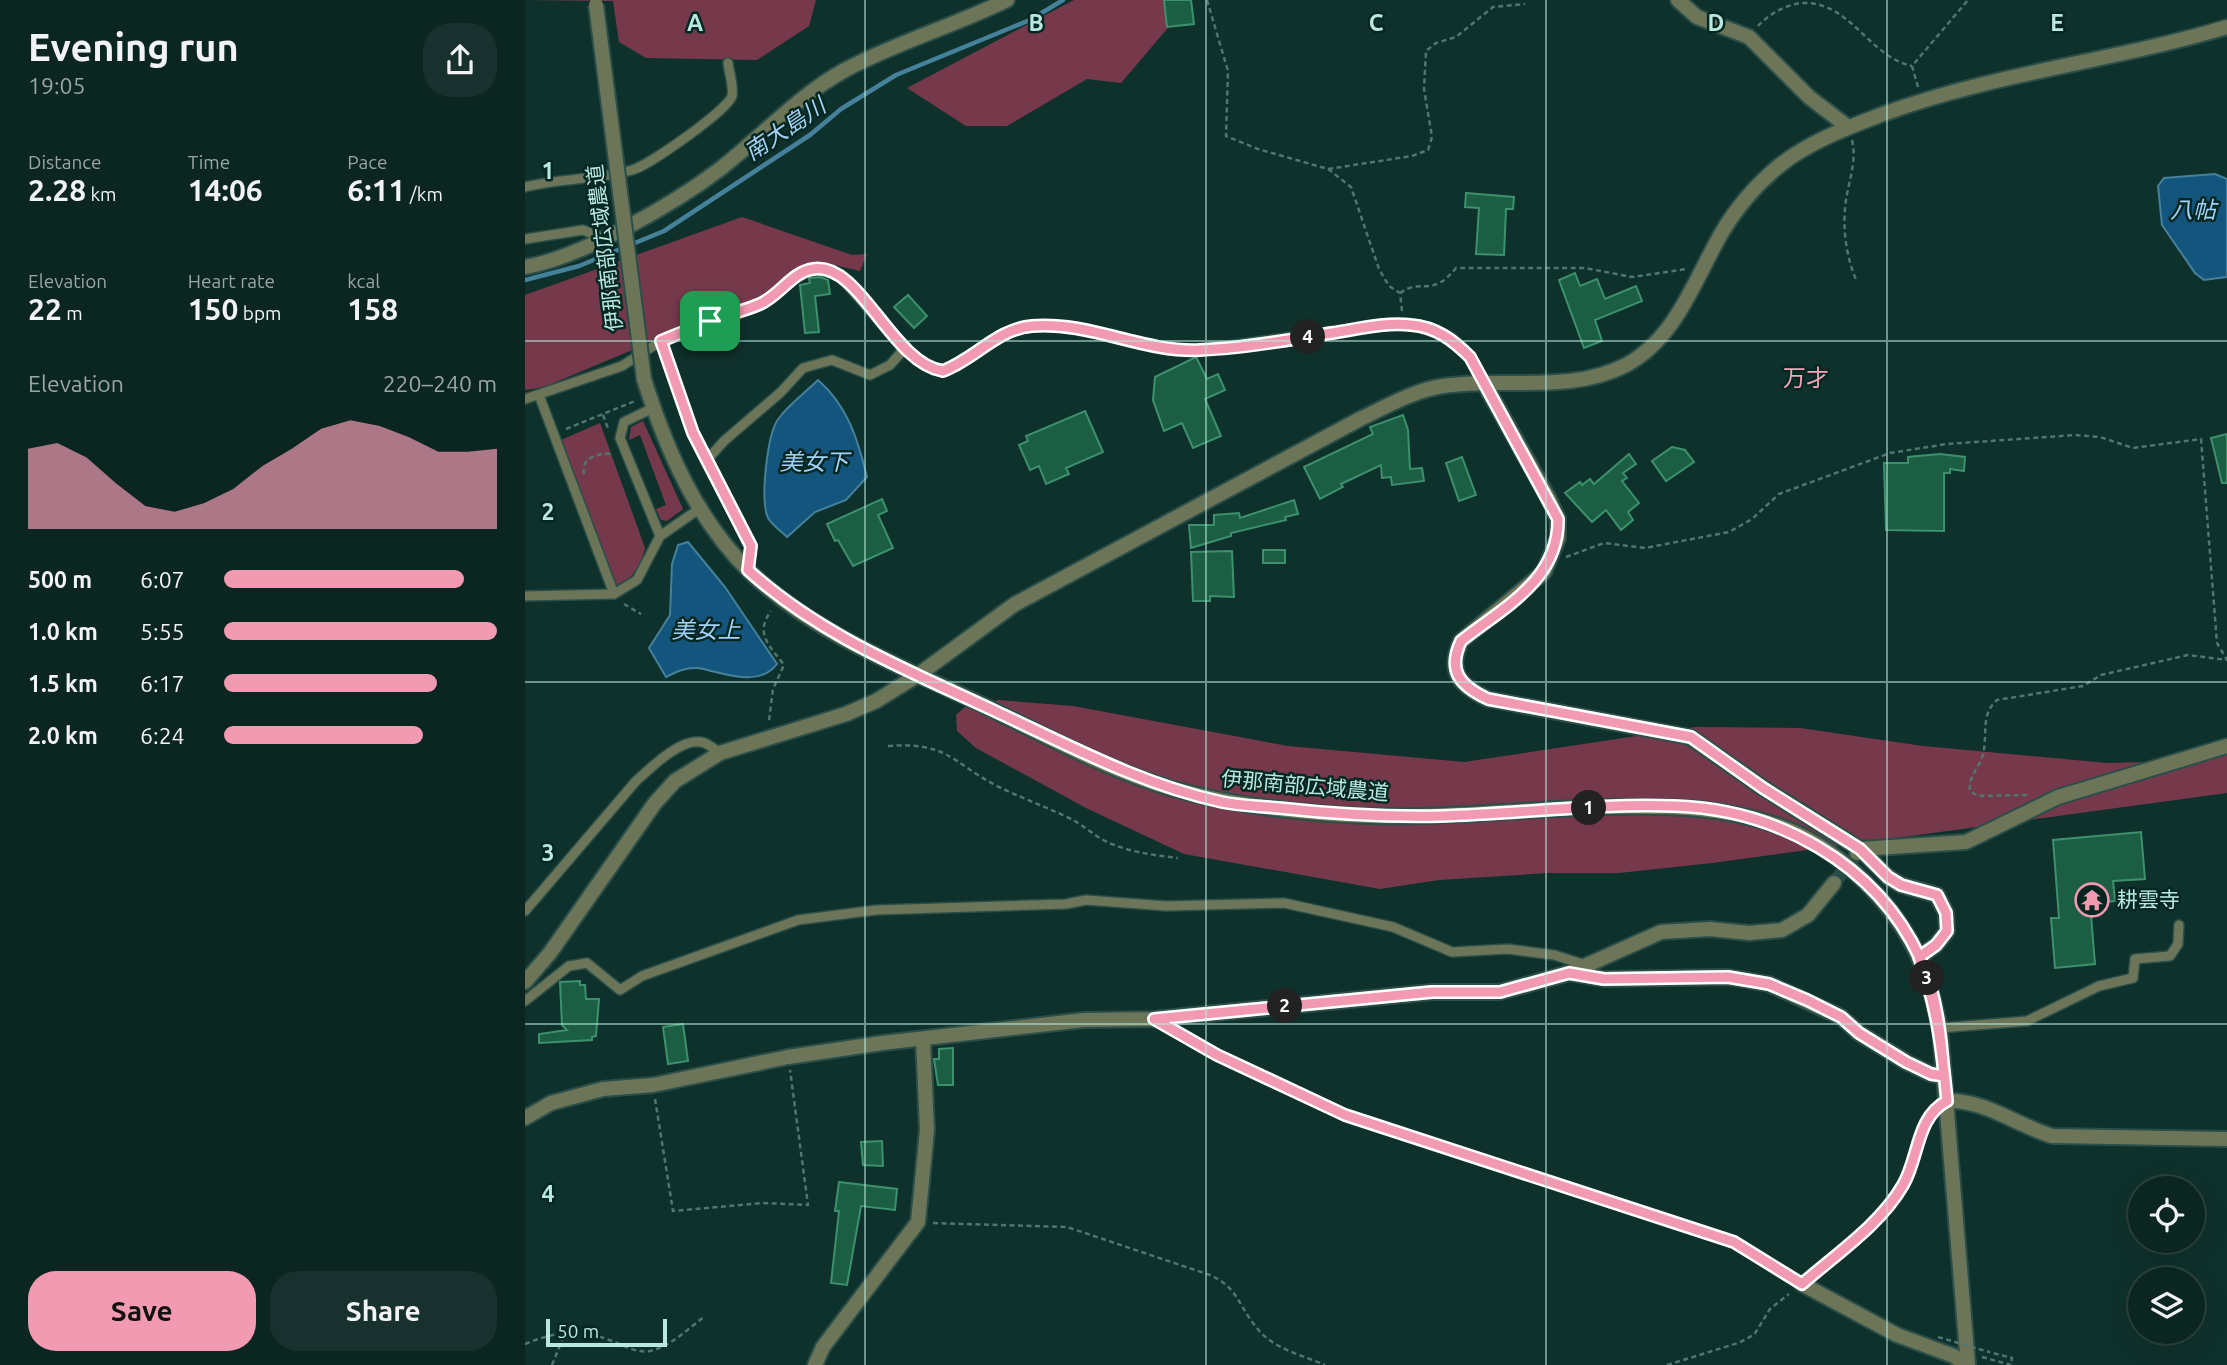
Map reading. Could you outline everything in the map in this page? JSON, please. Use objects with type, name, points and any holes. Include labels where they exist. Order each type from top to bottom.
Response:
[{"type":"street","points":[[525,267],[603,238],[718,170],[807,96],[844,70],[1007,0]]},
{"type":"street","points":[[1678,0],[1697,17],[1749,37],[1809,97],[1848,127]]},
{"type":"street","name":"伊那南部広域農道","points":[[596,3],[644,379],[674,460],[699,509],[748,570],[781,600],[828,629],[918,675],[1090,757],[1154,783],[1224,802],[1345,815],[1442,816],[1675,806],[1723,811],[1764,821],[1812,842],[1857,875],[1885,904],[1919,957],[1940,1028],[1971,1362]]},
{"type":"street","points":[[525,982],[550,953],[655,803],[675,781],[720,753],[846,714],[876,701],[918,675],[1015,604],[1360,419],[1441,386],[1567,382],[1624,366],[1647,352],[1669,329],[1723,232],[1761,182],[1782,163],[1848,127],[1921,100],[2227,27]]},
{"type":"street","points":[[1484,383],[1558,519],[1558,538],[1550,563],[1529,587],[1461,641],[1454,657],[1454,668],[1463,683],[1488,699],[1691,737],[1858,853],[1888,877],[1901,885],[1937,895],[1946,913],[1947,931],[1936,945],[1919,957]]},
{"type":"street","points":[[1858,853],[1966,842],[2058,797],[2226,745]]},
{"type":"street","points":[[525,1118],[551,1103],[603,1089],[653,1085],[788,1057],[923,1039],[1084,1020],[1154,1019],[1432,992],[1500,992],[1569,973],[1661,932],[1710,929],[1749,933],[1782,930],[1808,915],[1834,883]]},
{"type":"street","points":[[1569,973],[1604,979],[1728,977],[1769,984],[1841,1017],[1859,1033],[1906,1062],[1931,1074],[1944,1076]]},
{"type":"street","points":[[815,1365],[823,1347],[918,1222],[927,1130],[923,1039]]},
{"type":"street","points":[[1947,1101],[1961,1100],[1980,1105],[2031,1130],[2052,1136],[2227,1139]]},
{"type":"street","points":[[1802,1284],[1896,1335],[1971,1362]]},
{"type":"lane","points":[[525,187],[555,180],[597,178],[637,169],[687,136],[727,103],[732,94],[728,63]]},
{"type":"lane","points":[[525,239],[583,230],[603,238]]},
{"type":"lane","points":[[525,399],[622,366],[661,341],[762,303],[802,272],[815,268],[840,276],[904,349],[921,363],[943,371],[957,366],[1002,334],[1030,326],[1077,328],[1170,349],[1199,350],[1379,325],[1403,325],[1430,329],[1452,338],[1470,357],[1484,383]]},
{"type":"lane","points":[[661,341],[693,433],[751,546],[748,570]]},
{"type":"lane","points":[[706,461],[723,440],[781,392],[803,368],[832,360],[870,375],[890,365],[904,349]]},
{"type":"lane","points":[[539,395],[614,594]]},
{"type":"lane","points":[[653,408],[624,422],[620,438],[660,536]]},
{"type":"lane","points":[[525,596],[614,594],[637,580],[660,536],[699,509]]},
{"type":"lane","points":[[525,911],[636,781],[648,771],[681,747],[695,742],[705,743],[720,753]]},
{"type":"lane","points":[[525,1001],[569,966],[587,963],[620,990],[642,976],[797,920],[876,911],[1066,904],[1086,900],[1167,906],[1284,903],[1393,927],[1451,952],[1508,949],[1554,955],[1586,965]]},
{"type":"lane","points":[[1940,1028],[2027,1021],[2099,986],[2133,978],[2136,960],[2170,956],[2178,944],[2179,925]]},
{"type":"path","points":[[1207,0],[1228,71],[1226,136],[1258,149],[1328,169],[1351,187],[1379,269],[1389,286],[1400,293]]},
{"type":"path","points":[[1912,66],[1968,0]]},
{"type":"path","points":[[1749,37],[1764,19],[1787,6],[1823,2],[1841,11],[1893,59],[1912,66]]},
{"type":"path","points":[[1328,169],[1412,156],[1428,150],[1432,137],[1424,89],[1426,51],[1436,43],[1456,37],[1493,7],[1525,4]]},
{"type":"path","points":[[1912,66],[1921,100]]},
{"type":"path","points":[[1848,127],[1854,144],[1853,168],[1846,201],[1845,234],[1850,266],[1857,282]]},
{"type":"path","points":[[1400,293],[1406,289],[1435,287],[1456,268],[1585,268],[1632,277],[1704,266]]},
{"type":"path","points":[[1400,293],[1403,325]]},
{"type":"path","points":[[553,434],[639,400]]},
{"type":"path","points":[[1550,563],[1604,543],[1655,547],[1729,532],[1752,519],[1779,494],[1891,453],[1947,444],[2075,435],[2101,437],[2133,448],[2201,439],[2217,643],[2227,660]]},
{"type":"path","points":[[584,479],[583,467],[587,461],[601,453],[617,454]]},
{"type":"path","points":[[614,594],[627,607],[641,614]]},
{"type":"path","points":[[769,720],[773,689],[784,665],[765,642],[762,631],[763,622],[773,608]]},
{"type":"path","points":[[2031,796],[1978,796],[1970,791],[1969,782],[1983,756],[1982,733],[1990,706],[1997,700],[2083,686],[2101,675],[2188,655],[2227,660]]},
{"type":"path","points":[[888,746],[917,744],[947,752],[986,780],[1030,803],[1072,820],[1103,840],[1140,853],[1178,858]]},
{"type":"path","points":[[1154,1019],[1217,1055],[1345,1115],[1734,1242],[1802,1284]]},
{"type":"path","points":[[653,1085],[673,1211],[763,1203],[808,1205],[788,1057]]},
{"type":"path","points":[[1667,1365],[1754,1335],[1770,1309],[1880,1216],[1904,1183],[1913,1151],[1934,1107],[1947,1101]]},
{"type":"path","points":[[918,1222],[1067,1227],[1210,1275],[1229,1284],[1257,1328],[1275,1345],[1325,1365]]},
{"type":"path","points":[[525,1344],[565,1332],[582,1332],[649,1352],[665,1345],[705,1316]]},
{"type":"path","points":[[552,1365],[565,1332]]},
{"type":"path","points":[[1938,1337],[2012,1358],[2011,1365],[1971,1362]]},
{"type":"shaded area","points":[[525,0],[816,0],[809,26],[757,60],[646,58],[619,42],[613,1]]},
{"type":"shaded area","points":[[1074,0],[1170,0],[1172,23],[1121,83],[1087,79],[1007,126],[966,126],[907,88]]},
{"type":"shaded area","points":[[742,217],[852,255],[867,254],[860,271],[821,262],[754,299],[544,387],[525,390],[525,295]]},
{"type":"shaded area","points":[[643,421],[683,509],[667,521],[661,520],[656,509],[666,505],[640,435],[629,440],[631,427]]},
{"type":"shaded area","points":[[600,423],[645,548],[635,571],[617,586],[561,440]]},
{"type":"shaded area","points":[[999,700],[1073,706],[1288,746],[1464,762],[1696,727],[1800,728],[1923,746],[2107,763],[2197,761],[2227,748],[2227,793],[1712,863],[1619,873],[1548,873],[1439,880],[1380,889],[1184,854],[1086,808],[976,748],[957,731],[956,715],[966,706]]},
{"type":"water","name":"八帖","points":[[2215,174],[2227,179],[2227,277],[2204,280],[2195,273],[2162,225],[2158,186],[2164,178]]},
{"type":"water","name":"美女下","points":[[818,380],[844,412],[860,450],[867,477],[846,500],[815,512],[787,537],[770,521],[766,509],[768,451],[779,418]]},
{"type":"water","name":"美女上","points":[[688,542],[725,587],[777,664],[769,672],[760,676],[739,677],[694,668],[666,677],[649,648],[670,615],[672,564],[678,545]]},
{"type":"building","points":[[1164,0],[1191,0],[1194,24],[1167,27]]},
{"type":"building","points":[[1466,193],[1514,197],[1513,209],[1506,209],[1504,255],[1476,254],[1479,208],[1465,207]]},
{"type":"building","points":[[1575,273],[1580,286],[1597,279],[1605,299],[1636,286],[1642,301],[1595,320],[1602,341],[1584,348],[1559,280]]},
{"type":"building","points":[[820,277],[828,280],[830,294],[815,296],[819,332],[805,333],[800,285],[810,283],[809,278]]},
{"type":"building","points":[[908,295],[927,316],[914,328],[894,307]]},
{"type":"building","points":[[1196,357],[1207,379],[1218,374],[1225,390],[1205,399],[1221,436],[1193,448],[1182,423],[1164,431],[1153,400],[1155,377]]},
{"type":"building","points":[[1085,411],[1103,452],[1066,468],[1069,474],[1046,484],[1039,466],[1030,470],[1019,445],[1028,441],[1026,436]]},
{"type":"building","points":[[1403,415],[1408,430],[1410,469],[1422,468],[1424,481],[1392,485],[1391,477],[1382,478],[1381,465],[1341,484],[1343,487],[1320,499],[1304,467],[1373,434],[1370,427]]},
{"type":"building","points":[[2227,434],[2227,483],[2222,483],[2211,438]]},
{"type":"building","points":[[1672,447],[1685,450],[1694,462],[1666,481],[1652,461]]},
{"type":"building","points":[[1629,454],[1636,464],[1623,473],[1627,478],[1622,481],[1639,503],[1628,512],[1633,520],[1621,530],[1606,510],[1592,522],[1565,493],[1580,482],[1582,485],[1590,479],[1594,484]]},
{"type":"building","points":[[1940,454],[1965,457],[1964,471],[1950,469],[1950,473],[1944,473],[1944,531],[1886,530],[1884,463],[1908,463],[1908,457]]},
{"type":"building","points":[[1462,457],[1476,495],[1459,501],[1446,463]]},
{"type":"building","points":[[882,499],[887,511],[878,515],[893,548],[853,566],[838,540],[835,541],[827,524]]},
{"type":"building","points":[[1294,500],[1298,514],[1285,517],[1286,520],[1231,533],[1231,536],[1191,548],[1189,525],[1214,525],[1214,515],[1239,513],[1240,518]]},
{"type":"building","points":[[1263,550],[1285,550],[1285,563],[1263,563]]},
{"type":"building","points":[[1232,551],[1234,597],[1210,596],[1210,601],[1193,601],[1191,552]]},
{"type":"building","name":"耕雲寺","points":[[2141,832],[2145,879],[2113,881],[2115,901],[2090,903],[2095,964],[2055,968],[2051,918],[2059,918],[2053,840]]},
{"type":"building","points":[[580,981],[580,985],[585,985],[586,999],[599,999],[596,1036],[592,1037],[592,1040],[539,1043],[539,1034],[567,1030],[562,1025],[560,982]]},
{"type":"building","points":[[683,1024],[688,1061],[668,1064],[663,1027]]},
{"type":"building","points":[[953,1048],[953,1085],[938,1085],[934,1059],[939,1059],[939,1049]]},
{"type":"building","points":[[882,1141],[883,1166],[863,1165],[861,1142]]},
{"type":"building","points":[[839,1182],[897,1189],[895,1210],[861,1206],[847,1285],[831,1283],[839,1211],[835,1211]]},
{"type":"waterway","name":"南大島川","points":[[525,280],[579,266],[664,231],[810,135],[841,109],[896,75],[1030,20],[1063,0]]},
{"type":"tunnel","points":[[1834,883],[1855,856]]},
{"type":"place","name":"耕雲寺","points":[[2092,900]]},
{"type":"district","name":"万才","points":[[1806,378]]},
{"type":"route","points":[[710,321],[661,341],[672,366],[693,433],[751,546],[748,570],[781,600],[828,629],[1090,757],[1154,783],[1224,802],[1345,815],[1442,816],[1577,808],[1675,806],[1723,811],[1791,831],[1831,854],[1857,875],[1885,904],[1919,957],[1929,983],[1940,1028],[1944,1076],[1931,1074],[1906,1062],[1859,1033],[1841,1017],[1807,1000],[1769,984],[1728,977],[1604,979],[1569,973],[1500,992],[1432,992],[1154,1019],[1217,1055],[1345,1115],[1734,1242],[1802,1284],[1880,1216],[1904,1183],[1913,1151],[1934,1107],[1947,1101],[1940,1028],[1929,983],[1919,957],[1936,945],[1947,931],[1946,913],[1937,895],[1901,885],[1888,877],[1878,864],[1860,849],[1763,788],[1691,737],[1488,699],[1463,683],[1454,668],[1454,657],[1461,641],[1544,572],[1550,563],[1558,538],[1558,519],[1470,357],[1452,338],[1411,324],[1379,325],[1259,344],[1199,350],[1170,349],[1077,328],[1030,326],[1002,334],[957,366],[943,371],[934,370],[921,363],[904,349],[857,292],[840,276],[829,270],[815,268],[802,272],[762,303],[710,321]]}]
